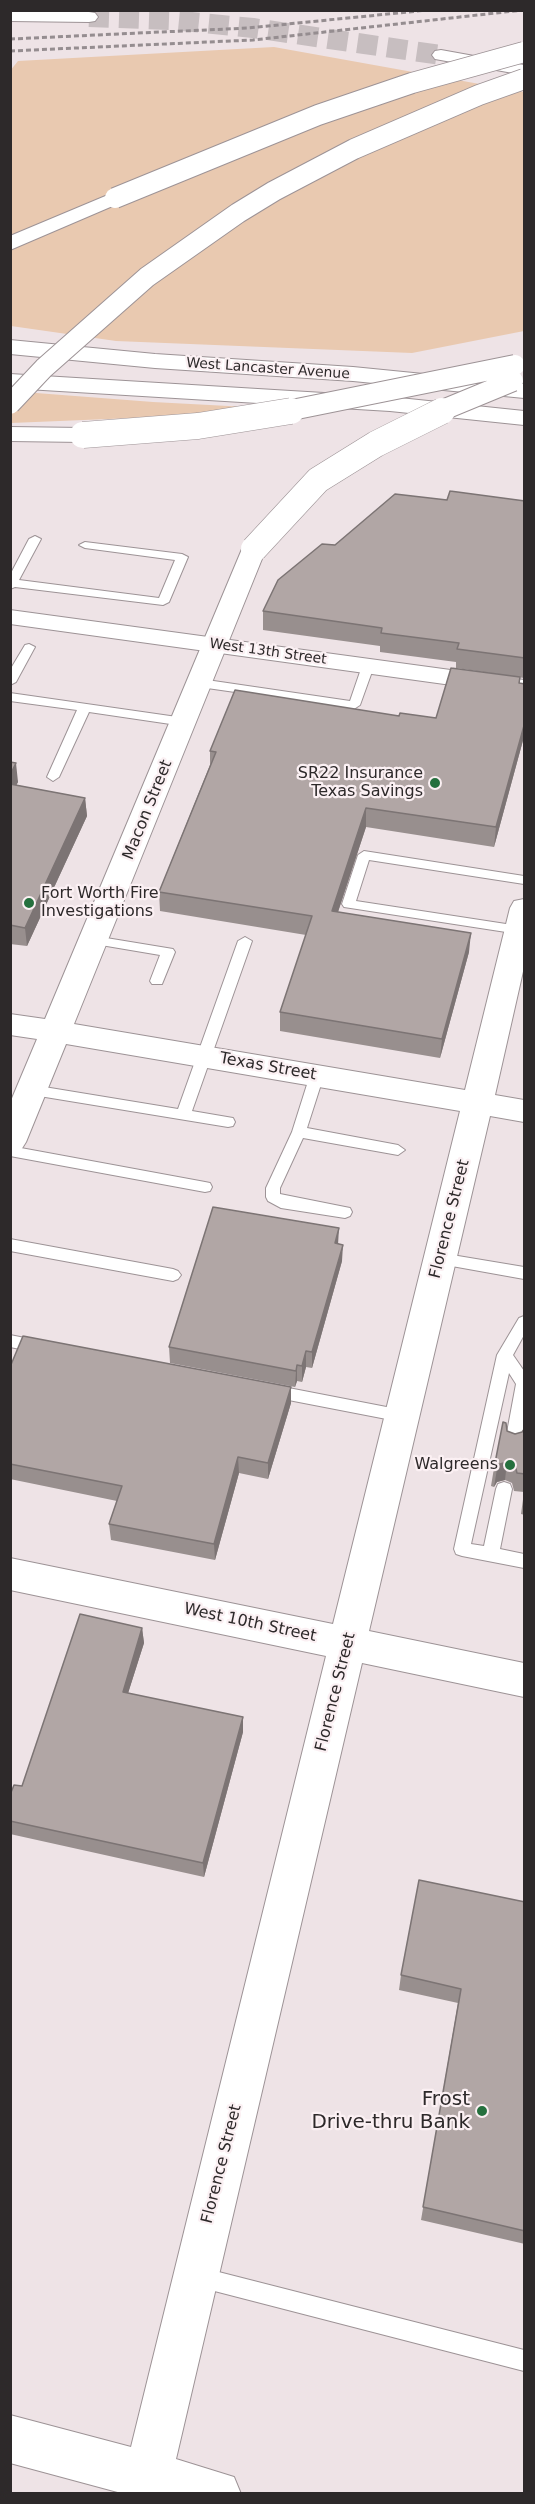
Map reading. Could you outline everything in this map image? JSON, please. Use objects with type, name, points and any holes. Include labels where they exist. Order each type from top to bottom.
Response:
[{"type":"main road","points":[[10,16],[89,17]]},
{"type":"main road","points":[[10,244],[115,198],[318,115],[412,83],[525,52]]},
{"type":"main road","points":[[441,55],[525,70]]},
{"type":"main road","points":[[10,404],[44,368],[147,277],[238,213],[274,191],[354,149],[479,95],[525,79]]},
{"type":"main road","name":"West Lancaster Avenue","points":[[10,346],[93,356],[353,374],[525,391]]},
{"type":"main road","points":[[10,352],[93,356]]},
{"type":"main road","points":[[10,434],[83,435],[198,426],[521,368]]},
{"type":"main road","name":"Macon Street","points":[[10,1142],[254,549],[318,480],[376,444],[436,413],[488,390],[521,368]]},
{"type":"main road","name":"West Lancaster Avenue","points":[[10,381],[368,402],[525,418]]},
{"type":"main road","name":"Florence Street","points":[[145,2484],[522,919]]},
{"type":"main road","name":"Texas Street","points":[[10,1024],[525,1111]]},
{"type":"main road","name":"West 10th Street","points":[[10,1574],[525,1680]]},
{"type":"main road","points":[[10,2439],[145,2484],[217,2493]]},
{"type":"street","name":"West 13th Street","points":[[10,617],[525,688]]},
{"type":"lane","points":[[35,539],[11,585],[163,602],[182,556],[85,545]]},
{"type":"lane","points":[[10,682],[29,647]]},
{"type":"lane","points":[[200,683],[354,705],[368,666]]},
{"type":"lane","points":[[10,697],[184,722]]},
{"type":"lane","points":[[53,777],[85,707]]},
{"type":"lane","points":[[522,919],[349,904],[364,855],[525,880]]},
{"type":"lane","points":[[94,940],[168,952],[157,981]]},
{"type":"lane","points":[[183,1115],[246,942]]},
{"type":"lane","points":[[317,1076],[299,1132],[273,1188],[273,1197],[281,1202],[345,1212]]},
{"type":"lane","points":[[32,1090],[228,1122]]},
{"type":"lane","points":[[299,1132],[398,1150]]},
{"type":"lane","points":[[10,1151],[205,1186]]},
{"type":"lane","points":[[10,1245],[173,1275]]},
{"type":"lane","points":[[440,1259],[525,1273]]},
{"type":"lane","points":[[525,1322],[505,1354],[462,1549],[525,1561]]},
{"type":"lane","points":[[10,1341],[57,1350]]},
{"type":"lane","points":[[505,1354],[524,1383],[513,1443]]},
{"type":"lane","points":[[252,1387],[402,1416]]},
{"type":"lane","points":[[491,1554],[504,1489]]},
{"type":"lane","points":[[196,2276],[525,2361]]},
{"type":"shaded area","points":[[274,47],[524,92],[524,331],[412,353],[116,341],[11,326],[10,71],[18,61]]},
{"type":"shaded area","points":[[10,391],[247,407],[181,416],[11,423]]},
{"type":"building","points":[[450,491],[525,501],[525,658],[457,649],[459,643],[381,633],[382,628],[263,611],[278,580],[322,544],[335,545],[395,494],[447,500]]},
{"type":"building","points":[[451,668],[520,677],[519,683],[525,684],[525,722],[496,827],[366,808],[332,911],[471,933],[442,1039],[280,1012],[312,916],[159,892],[216,752],[210,751],[235,690],[399,716],[400,713],[436,718]]},
{"type":"building","points":[[10,762],[16,763],[10,775]]},
{"type":"building","name":"Fort Worth Fire Investigations","points":[[10,784],[85,798],[25,928],[10,925]]},
{"type":"building","points":[[213,1207],[339,1228],[335,1243],[343,1245],[312,1352],[306,1351],[302,1366],[297,1365],[296,1371],[169,1347]]},
{"type":"building","points":[[23,1336],[291,1387],[268,1463],[238,1457],[214,1544],[109,1524],[122,1486],[10,1464],[10,1367]]},
{"type":"building","points":[[503,1422],[506,1423],[507,1431],[515,1434],[522,1432],[525,1428],[525,1474],[517,1473],[515,1465],[507,1462],[500,1464],[497,1469],[494,1468]]},
{"type":"building","points":[[80,1614],[142,1628],[123,1692],[243,1717],[203,1863],[10,1821],[10,1795],[14,1785],[22,1786]]},
{"type":"building","name":"Frost Drive-thru Bank","points":[[419,1880],[525,1902],[525,2231],[423,2207],[461,1989],[401,1975]]},
{"type":"tunnel","points":[[89,17],[172,20],[253,28],[441,55]]},
{"type":"railway","points":[[10,39],[248,28],[428,10]]},
{"type":"railway","points":[[10,51],[253,40],[523,10]]},
{"type":"place","name":"SR22 Insurance Texas Savings","points":[[435,783]]},
{"type":"place","name":"Fort Worth Fire Investigations","points":[[29,903]]},
{"type":"place","name":"Walgreens","points":[[510,1465]]},
{"type":"place","name":"Frost Drive-thru Bank","points":[[482,2111]]}]
